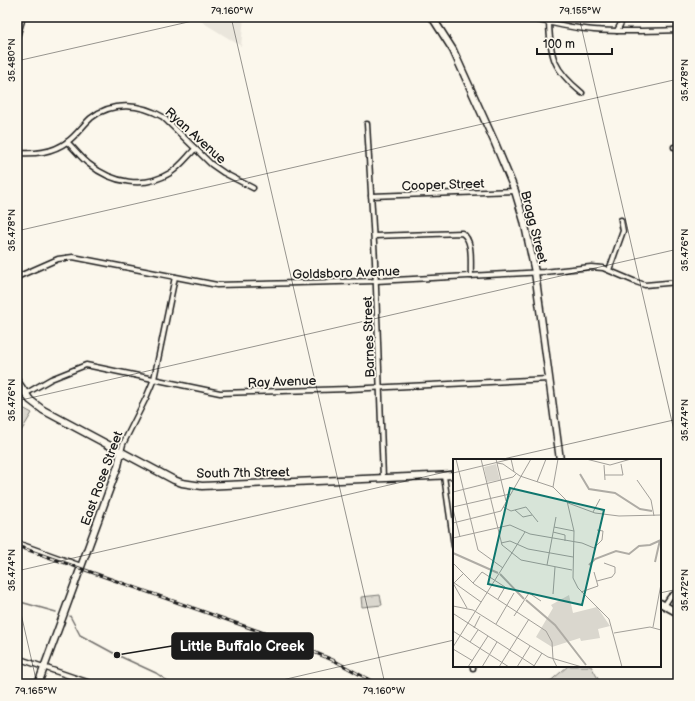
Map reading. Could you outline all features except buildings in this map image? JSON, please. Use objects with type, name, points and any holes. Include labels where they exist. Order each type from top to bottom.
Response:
[{"type":"street","points":[[17,36],[23,17]]},
{"type":"street","name":"Bragg Street","points":[[432,17],[453,50],[515,191],[529,241],[535,272],[560,459]]},
{"type":"street","points":[[524,17],[581,28],[636,32],[678,30]]},
{"type":"street","points":[[617,31],[624,17]]},
{"type":"street","points":[[549,22],[552,55],[558,70],[566,80],[582,93]]},
{"type":"street","name":"Ryan Avenue","points":[[17,153],[43,153],[68,142],[92,118],[111,108],[130,106],[141,107],[154,111],[163,117],[195,149],[224,173],[253,188]]},
{"type":"street","name":"Barnes Street","points":[[368,124],[376,281],[383,478]]},
{"type":"street","points":[[68,142],[88,164],[99,171],[111,178],[135,182],[159,178],[171,172],[195,149]]},
{"type":"street","name":"Cooper Street","points":[[372,196],[515,191]]},
{"type":"street","points":[[608,270],[623,231],[621,220]]},
{"type":"street","points":[[374,236],[462,233],[466,236],[469,243],[470,276]]},
{"type":"street","name":"Goldsboro Avenue","points":[[17,277],[58,259],[73,257],[217,285],[376,281],[535,272],[591,267],[608,270],[645,285],[678,282]]},
{"type":"street","name":"East Rose Street","points":[[38,684],[118,466],[123,444],[154,379],[175,277]]},
{"type":"street","name":"Ray Avenue","points":[[25,394],[51,379],[86,365],[102,367],[220,393],[549,379]]},
{"type":"street","name":"South 7th Street","points":[[17,381],[30,400],[43,410],[174,480],[193,485],[453,476]]},
{"type":"street","points":[[444,476],[453,539]]},
{"type":"street","points":[[17,543],[81,566]]},
{"type":"street","points":[[678,591],[662,604],[678,613]]},
{"type":"street","points":[[17,658],[93,684]]},
{"type":"shaded area","points":[[194,17],[244,17],[241,46]]},
{"type":"shaded area","points":[[21,407],[32,413],[17,438],[17,409]]},
{"type":"shaded area","points":[[380,595],[382,605],[362,607],[361,597]]},
{"type":"shaded area","points":[[567,667],[592,667],[601,684],[547,684]]},
{"type":"waterway","points":[[17,601],[56,612]]},
{"type":"waterway","points":[[70,616],[80,635],[117,655],[156,673],[172,684]]},
{"type":"railway","points":[[17,546],[290,642],[335,661],[377,684]]},
{"type":"place","name":"Little Buffalo Creek","points":[[117,655]]}]
